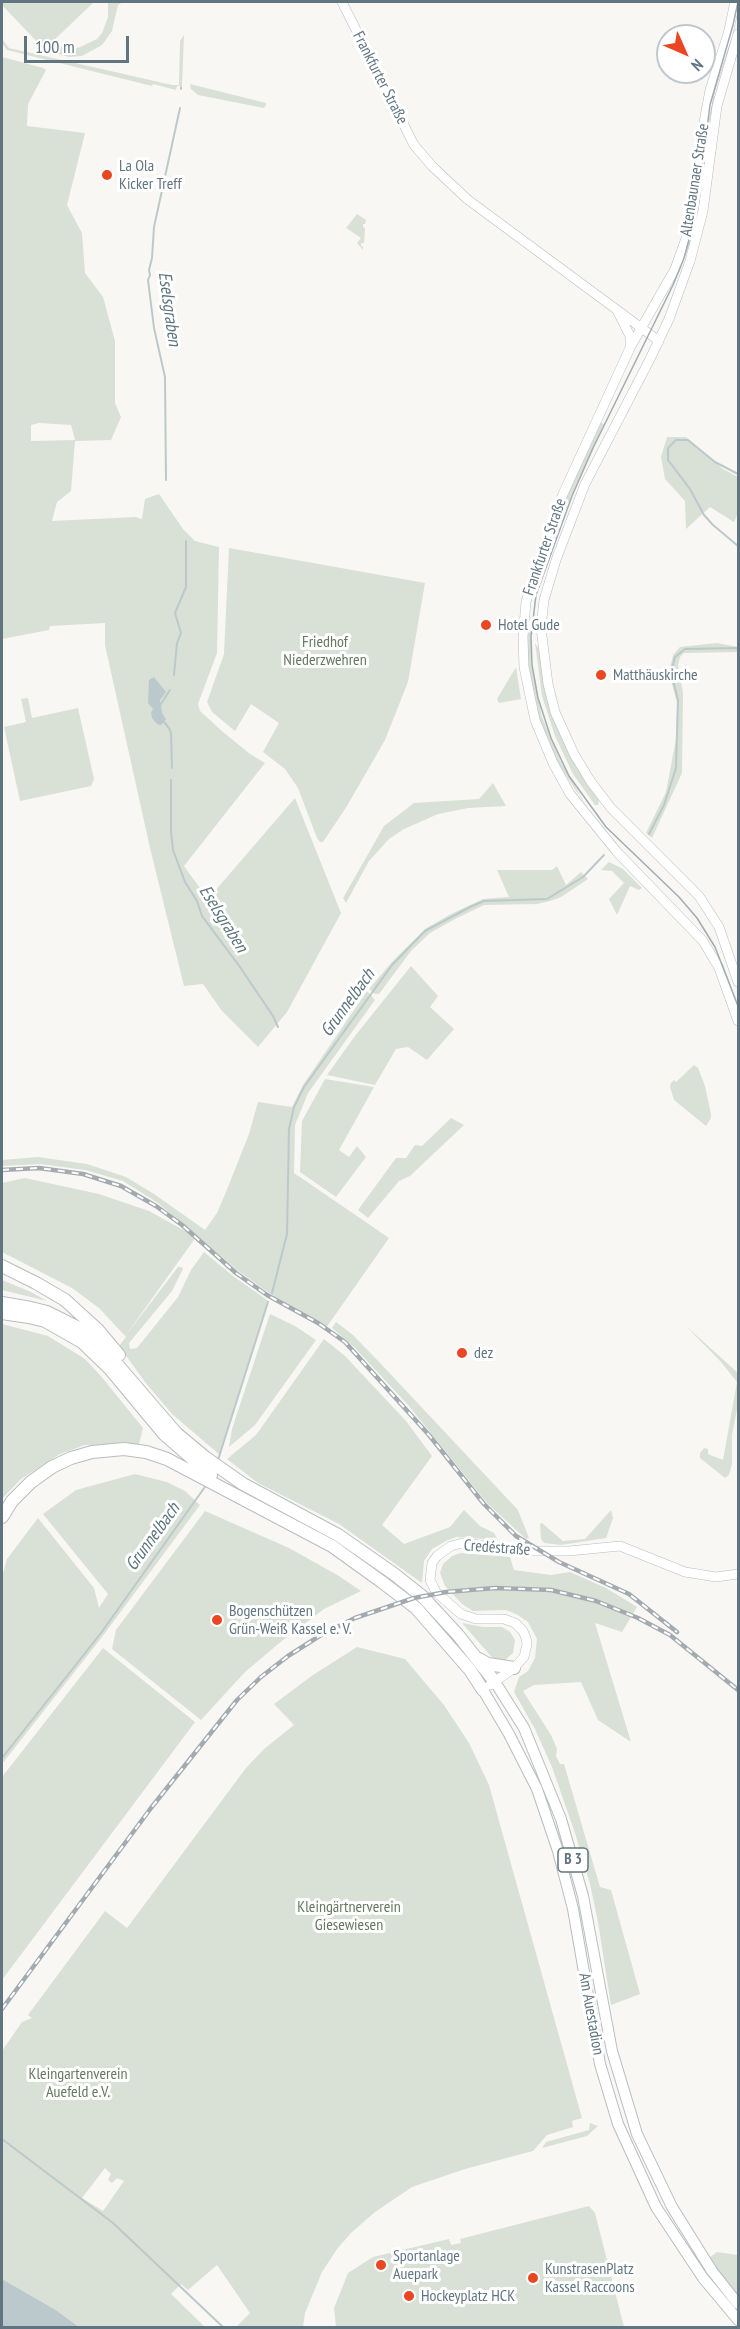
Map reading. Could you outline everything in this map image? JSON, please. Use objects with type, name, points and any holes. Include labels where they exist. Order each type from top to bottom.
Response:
[{"type":"highway","points":[[2,1266],[53,1293],[77,1310],[107,1340],[131,1371],[146,1396]]},
{"type":"highway","points":[[2,1303],[31,1308],[75,1326],[104,1350],[146,1396],[200,1466],[225,1483],[273,1502],[338,1535],[394,1574],[423,1597],[478,1659],[495,1682]]},
{"type":"highway","points":[[2,1313],[45,1321],[82,1342],[110,1369],[164,1434],[200,1466],[262,1509],[332,1546],[416,1608],[463,1661],[483,1690]]},
{"type":"highway","points":[[2,1517],[21,1491],[44,1472],[62,1462],[92,1452],[113,1449],[146,1452],[200,1466]]},
{"type":"highway","points":[[478,1659],[489,1664],[514,1668]]},
{"type":"main road","name":"Frankfurter Straße","points":[[342,2],[409,136],[421,154],[467,199],[659,341],[585,484],[556,560],[542,607],[541,628],[548,684],[555,712],[574,754],[595,788],[611,808],[699,896],[719,927],[738,982]]},
{"type":"main road","name":"Altenbaunaer Straße","points":[[630,348],[675,269],[689,230],[710,90],[728,34],[735,2]]},
{"type":"main road","name":"Altenbaunaer Straße","points":[[659,341],[698,237],[717,106],[738,34]]},
{"type":"main road","name":"Frankfurter Straße","points":[[616,310],[630,336],[630,348],[563,494],[526,602],[523,654],[530,701],[539,730],[570,794],[591,823],[708,949],[719,968],[738,1021]]},
{"type":"main road","points":[[526,602],[542,607]]},
{"type":"main road","name":"Credéstraße","points":[[483,1690],[514,1668],[524,1657],[527,1644],[523,1631],[515,1623],[504,1619],[468,1618],[450,1607],[433,1587],[430,1580],[432,1563],[437,1556],[451,1546],[462,1543],[541,1551],[620,1546],[686,1572],[716,1577],[738,1574]]},
{"type":"main road","name":"Am Auestadion","points":[[495,1682],[524,1728],[548,1782],[561,1819],[583,1896],[612,2051],[637,2134],[672,2207],[712,2271],[738,2304]]},
{"type":"main road","name":"Am Auestadion","points":[[483,1690],[537,1789],[558,1851],[573,1909],[606,2091],[618,2124],[656,2207],[703,2278],[738,2320]]},
{"type":"green space","points":[[2,2],[94,2],[51,43],[69,49],[78,48],[97,39],[108,17],[108,2],[123,2],[118,5],[112,31],[102,45],[82,56],[69,57],[48,51],[40,45],[2,5]]},
{"type":"green space","points":[[2,33],[3,40],[9,48],[172,85],[179,85],[180,41],[184,35],[182,86],[177,86],[176,90],[153,84],[152,86],[7,50],[2,43]]},
{"type":"green space","points":[[2,57],[46,70],[28,104],[27,126],[85,133],[67,205],[82,233],[85,273],[103,297],[115,341],[115,403],[121,417],[111,440],[75,441],[71,491],[57,502],[52,521],[136,517],[142,519],[145,499],[159,494],[183,529],[195,541],[219,547],[217,653],[198,704],[200,711],[223,732],[265,763],[184,866],[208,899],[295,798],[341,913],[287,1012],[258,1047],[222,1011],[203,984],[184,986],[150,848],[105,645],[105,623],[50,626],[49,630],[2,639]],"holes":[[[39,423],[71,425],[75,440],[31,441],[31,425]]]},
{"type":"green space","points":[[190,84],[266,103],[266,105],[264,108],[198,95],[191,89]]},
{"type":"green space","points":[[357,214],[366,220],[363,224],[364,243],[361,243],[363,250],[357,243],[361,238],[346,228]]},
{"type":"green space","points":[[599,422],[604,424],[571,496],[542,574],[542,565],[567,495]]},
{"type":"green space","points":[[667,437],[686,437],[723,469],[738,477],[738,513],[734,522],[710,507],[686,529],[685,501],[665,479],[661,457]]},
{"type":"green space","name":"Friedhof Niederzwehren","points":[[229,548],[425,583],[408,682],[385,740],[347,806],[323,842],[317,838],[298,788],[285,769],[263,752],[279,723],[251,704],[235,731],[212,712],[207,702],[224,654]]},
{"type":"green space","points":[[529,615],[531,618],[531,665],[542,717],[560,760],[587,807],[557,762],[539,718],[528,665],[526,637]]},
{"type":"green space","points":[[535,643],[539,649],[544,686],[552,714],[569,754],[599,800],[598,805],[595,805],[573,774],[555,736],[542,696]]},
{"type":"green space","points":[[717,643],[738,647],[738,652],[684,653],[680,657],[678,665],[683,693],[682,773],[652,838],[646,833],[666,792],[676,739],[677,703],[669,673],[673,655],[680,647]]},
{"type":"green space","points":[[516,667],[521,699],[499,703],[497,699]]},
{"type":"green space","points":[[28,698],[32,718],[78,708],[94,779],[91,786],[20,801],[4,727],[26,722],[21,699]]},
{"type":"green space","points":[[493,783],[506,806],[468,808],[438,814],[404,829],[389,839],[369,861],[346,903],[343,898],[384,826],[414,803],[479,799]]},
{"type":"green space","points":[[609,862],[623,869],[642,888],[639,890],[630,886],[617,915],[609,899],[624,883],[612,871],[601,870]]},
{"type":"green space","points":[[557,866],[566,885],[581,872],[588,879],[561,897],[550,901],[537,904],[484,905],[457,918],[430,933],[411,951],[379,994],[369,989],[425,929],[483,899],[509,897],[497,870],[552,870]]},
{"type":"green space","points":[[411,966],[438,996],[430,1007],[454,1029],[427,1060],[408,1047],[396,1049],[375,1085],[327,1075],[355,1036]]},
{"type":"green space","points":[[367,991],[375,1000],[308,1093],[295,1125],[294,1173],[389,1238],[326,1328],[237,1270],[158,1203],[123,1181],[85,1170],[40,1164],[2,1166],[2,1160],[38,1157],[87,1164],[126,1177],[205,1230],[217,1213],[226,1192],[249,1134],[258,1102],[292,1107],[303,1085]]},
{"type":"green space","points":[[694,1065],[698,1068],[705,1086],[711,1114],[706,1126],[674,1100],[670,1087],[674,1080],[676,1082]]},
{"type":"green space","points":[[325,1079],[374,1087],[339,1150],[349,1157],[357,1146],[366,1157],[336,1197],[300,1172],[302,1121]]},
{"type":"green space","points":[[451,1118],[464,1125],[410,1176],[399,1181],[368,1218],[358,1210],[396,1158],[406,1158],[415,1145],[422,1146]]},
{"type":"green space","points":[[25,1178],[99,1194],[149,1211],[196,1237],[126,1335],[178,1267],[181,1267],[183,1269],[172,1291],[129,1343],[130,1349],[137,1348],[178,1297],[191,1270],[204,1252],[267,1300],[220,1455],[172,1414],[145,1382],[119,1346],[126,1337],[99,1308],[72,1288],[2,1252],[2,1183]]},
{"type":"green space","points":[[2,1280],[31,1292],[47,1301],[2,1290]]},
{"type":"green space","points":[[270,1314],[295,1326],[316,1340],[255,1425],[229,1447],[232,1429]]},
{"type":"green space","points":[[336,1322],[353,1335],[518,1510],[529,1538],[526,1539],[487,1503],[409,1406],[354,1347],[332,1328]]},
{"type":"green space","points":[[2,1324],[48,1336],[85,1359],[143,1428],[139,1444],[85,1445],[60,1454],[21,1479],[2,1499]]},
{"type":"green space","points":[[686,1326],[738,1373],[738,1404],[732,1435],[732,1464],[729,1475],[725,1478],[700,1458],[700,1453],[704,1448],[708,1449],[708,1454],[723,1460],[737,1382]]},
{"type":"green space","points":[[324,1339],[345,1356],[406,1421],[432,1456],[382,1525],[404,1544],[450,1527],[464,1510],[480,1526],[494,1533],[498,1540],[456,1537],[446,1541],[432,1549],[424,1561],[422,1583],[339,1524],[258,1483],[227,1459],[256,1435]]},
{"type":"green space","points":[[135,1474],[167,1482],[185,1491],[200,1505],[102,1637],[2,1764],[2,1577],[7,1559],[38,1518],[94,1588],[99,1608],[108,1594],[43,1514],[76,1490]]},
{"type":"green space","points":[[611,1510],[613,1518],[606,1538],[561,1545],[544,1543],[541,1539],[540,1524],[542,1523],[563,1541],[585,1539]]},
{"type":"green space","name":"Bogenschützen Grün-Weiß Kassel e. V.","points":[[205,1511],[289,1548],[361,1591],[324,1609],[283,1640],[245,1672],[201,1720],[112,1649],[116,1630]]},
{"type":"green space","points":[[461,1553],[510,1557],[514,1570],[551,1575],[570,1572],[606,1588],[637,1607],[622,1632],[595,1623],[631,1742],[598,1720],[581,1682],[534,1685],[523,1691],[551,1735],[560,1764],[564,1764],[600,1887],[611,1890],[640,1994],[611,2005],[598,1922],[575,1833],[552,1767],[535,1729],[514,1692],[519,1677],[528,1671],[535,1658],[537,1639],[528,1622],[518,1615],[506,1610],[473,1611],[462,1604],[445,1586],[440,1573],[443,1564],[452,1556]]},
{"type":"green space","points":[[462,1623],[483,1627],[502,1627],[510,1632],[515,1640],[513,1653],[505,1660],[496,1662]]},
{"type":"green space","points":[[357,1647],[405,1659],[444,1705],[469,1743],[489,1785],[582,2118],[572,2121],[573,2127],[547,2135],[533,2151],[465,2169],[412,2187],[375,2212],[351,2233],[322,2272],[305,2313],[303,2327],[236,2327],[250,2313],[217,2265],[188,2290],[181,2284],[171,2294],[205,2327],[79,2327],[56,2310],[2,2279],[2,2051],[22,2022],[32,2018],[28,2015],[105,1911],[127,1928],[246,1768],[264,1749],[294,1725],[274,1704],[313,1675]],"holes":[[[105,2168],[111,2174],[108,2180],[112,2183],[117,2178],[124,2181],[103,2211],[82,2198]]]},
{"type":"green space","points":[[103,1648],[195,1722],[2,1980],[2,1777]]},
{"type":"green space","points":[[590,2123],[598,2126],[587,2136],[542,2148],[546,2142],[589,2130]]},
{"type":"green space","points":[[589,2206],[595,2213],[624,2327],[336,2327],[334,2308],[348,2273],[373,2257],[449,2239],[451,2245],[461,2243],[460,2239]]},
{"type":"green space","points":[[717,2252],[738,2255],[738,2296],[709,2258]]},
{"type":"shaded area","points":[[154,677],[166,692],[160,700],[162,713],[166,719],[161,725],[152,718],[153,709],[148,703],[149,680]]},
{"type":"shaded area","points":[[2,2279],[56,2310],[79,2327],[2,2327]]},
{"type":"waterway","name":"Eselsgraben","points":[[166,480],[165,377],[154,328],[148,280],[154,227],[180,108]]},
{"type":"waterway","name":"Grunnelbach","points":[[738,474],[715,462],[688,440],[676,440],[668,448],[668,460],[690,489],[704,515],[738,546]]},
{"type":"waterway","name":"Eselsgraben","points":[[174,675],[177,643],[181,633],[175,613],[186,587],[186,541]]},
{"type":"waterway","name":"Grunnelbach","points":[[649,834],[664,805],[676,768],[678,700],[671,672],[675,657],[685,649],[738,648]]},
{"type":"waterway","name":"Eselsgraben","points":[[159,707],[170,690]]},
{"type":"waterway","name":"Eselsgraben","points":[[164,722],[171,733],[172,768]]},
{"type":"waterway","name":"Eselsgraben","points":[[171,780],[173,850],[185,882],[197,901],[202,916],[240,967],[278,1027]]},
{"type":"waterway","name":"Grunnelbach","points":[[272,1293],[287,1234],[289,1129],[294,1107],[304,1087],[392,965],[425,931],[470,907],[484,901],[547,899],[583,877],[604,855]]},
{"type":"waterway","name":"Grunnelbach","points":[[218,1460],[268,1302]]},
{"type":"waterway","name":"Grunnelbach","points":[[2,1758],[101,1633],[207,1484]]},
{"type":"waterway","points":[[2,2139],[113,2223],[224,2328]]},
{"type":"tram line","points":[[738,2],[710,105],[696,214],[684,258],[572,496],[536,595],[531,637],[532,665],[538,698],[551,738],[569,776],[606,827],[679,897],[697,918],[715,947],[738,1006]]},
{"type":"railway","points":[[2,1170],[39,1168],[83,1174],[121,1186],[156,1206],[182,1225],[236,1273],[267,1295],[318,1323],[345,1342],[429,1435],[484,1504],[516,1536],[559,1562],[629,1594],[677,1632]]},
{"type":"railway","points":[[2,2009],[151,1808],[237,1700],[288,1656],[321,1635],[355,1618],[414,1598],[446,1592],[495,1588],[551,1590],[596,1601],[638,1618],[670,1635],[738,1690]]},
{"type":"place","name":"La Ola Kicker Treff","points":[[107,175]]},
{"type":"place","name":"Hotel Gude","points":[[486,625]]},
{"type":"place","name":"Matthäuskirche","points":[[601,675]]},
{"type":"place","name":"dez","points":[[462,1353]]},
{"type":"place","name":"Bogenschützen Grün-Weiß Kassel e. V.","points":[[217,1620]]},
{"type":"place","name":"Sportanlage Auepark","points":[[381,2265]]},
{"type":"place","name":"KunstrasenPlatz Kassel Raccoons","points":[[533,2278]]},
{"type":"place","name":"Hockeyplatz HCK","points":[[409,2296]]},
{"type":"park label","name":"Kleingärtnerverein Giesewiesen","points":[[349,1916]]},
{"type":"park label","name":"Kleingartenverein Auefeld e.V.","points":[[78,2083]]}]
